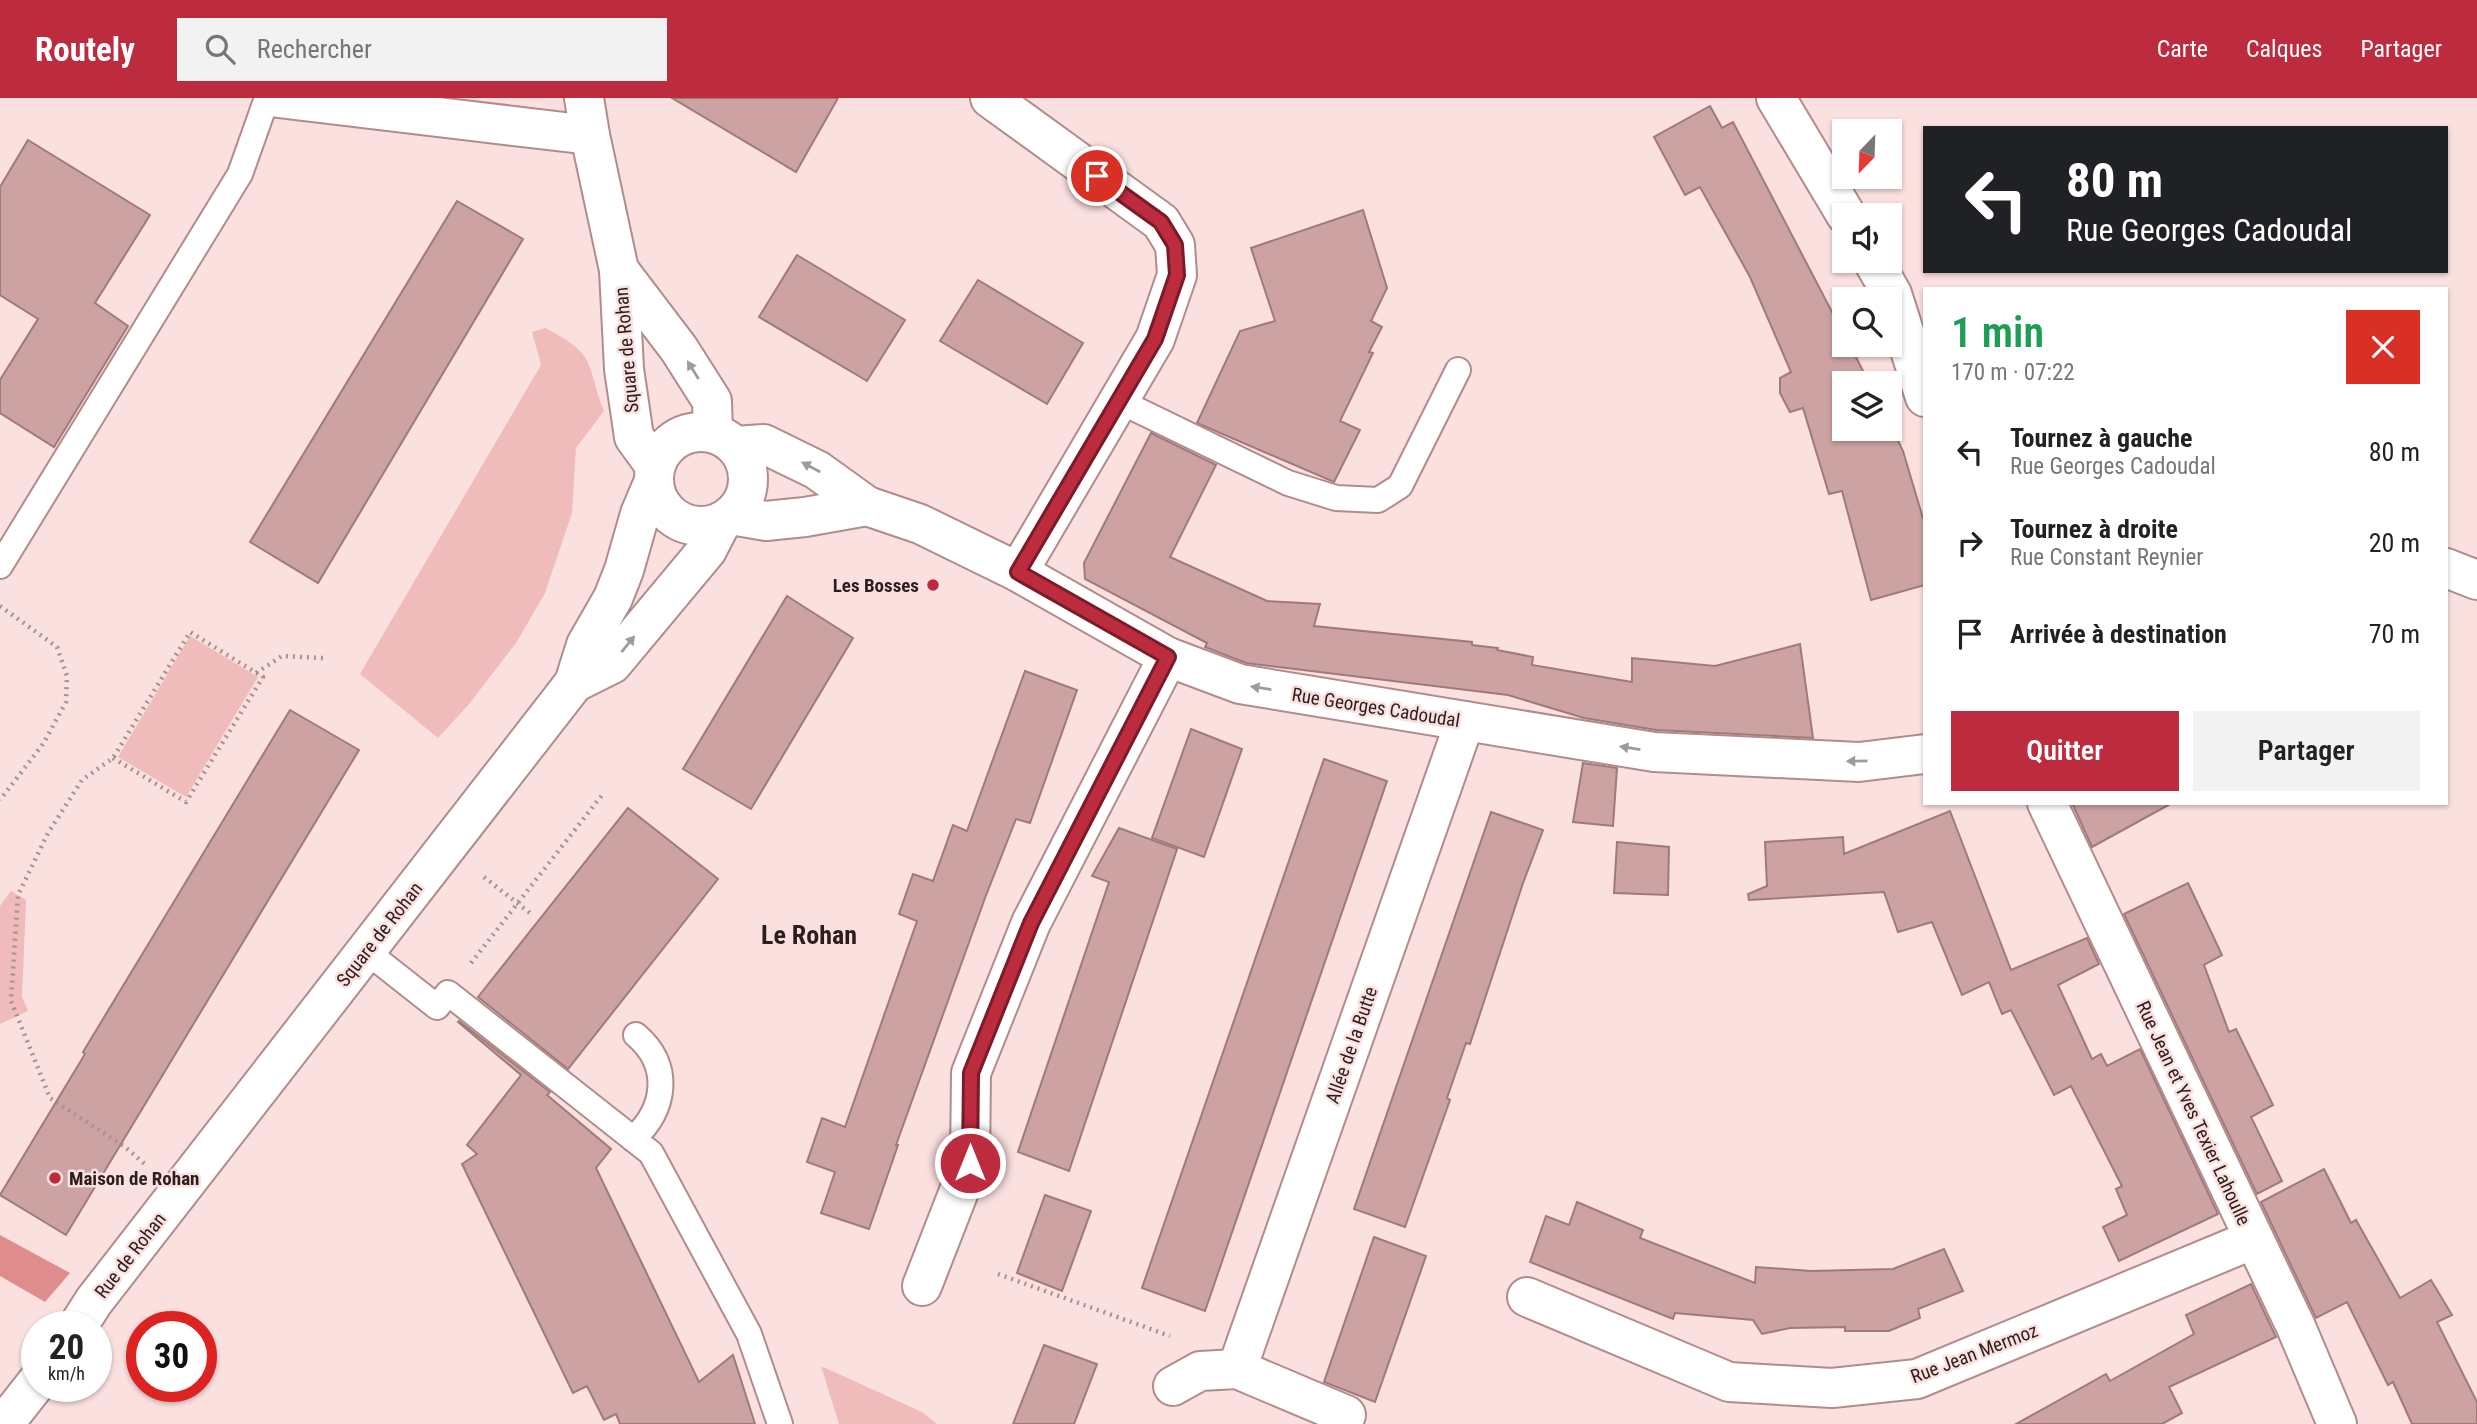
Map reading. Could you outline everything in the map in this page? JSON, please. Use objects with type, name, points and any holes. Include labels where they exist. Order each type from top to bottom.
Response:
[{"type":"street","points":[[278,98],[587,116]]},
{"type":"street","points":[[990,98],[1161,222],[1175,245],[1177,275],[1155,339],[1018,572]]},
{"type":"street","points":[[1776,98],[1839,203]]},
{"type":"street","name":"Square de Rohan","points":[[168,1177],[366,951],[574,683],[586,645],[613,598],[654,473],[634,437],[624,369],[619,270],[587,116]]},
{"type":"street","name":"Square de Rohan","points":[[619,270],[679,349],[712,401],[724,440]]},
{"type":"street","points":[[1879,273],[1892,294],[1923,391]]},
{"type":"street","points":[[698,432],[724,440],[743,459],[747,489],[741,503],[727,518],[707,526],[677,520],[664,509],[656,496],[654,473],[661,453],[671,442],[683,435],[698,432]]},
{"type":"street","name":"Rue Georges Cadoudal","points":[[724,440],[764,444],[817,470],[867,506],[919,524],[1018,572],[1168,657],[1240,684],[1654,752],[1859,762],[1923,754]]},
{"type":"street","name":"Rue Georges Cadoudal","points":[[727,518],[766,521],[867,506]]},
{"type":"street","name":"Square de Rohan","points":[[574,683],[612,664],[707,550],[727,518]]},
{"type":"street","points":[[2448,569],[2477,580]]},
{"type":"street","points":[[922,1286],[970,1163],[971,1073],[1031,923],[1168,657]]},
{"type":"street","name":"Allée de la Butte","points":[[1203,1375],[1465,721]]},
{"type":"street","name":"Rue Jean et Yves Texier Lahoulle","points":[[2048,805],[2296,1327],[2337,1424]]},
{"type":"street","name":"Rue de Rohan","points":[[88,1311],[168,1177]]},
{"type":"street","name":"Rue Jean Mermoz","points":[[1527,1297],[1729,1382],[1832,1388],[1916,1379],[2254,1239]]},
{"type":"street","points":[[1203,1375],[1346,1415]]},
{"type":"street","points":[[4,1424],[21,1402]]},
{"type":"lane","points":[[0,566],[240,174],[267,98]]},
{"type":"lane","points":[[1119,401],[1288,483],[1336,498],[1378,500],[1400,486],[1458,370]]},
{"type":"lane","points":[[366,951],[437,1007],[448,993],[651,1153],[749,1334],[780,1424]]},
{"type":"lane","points":[[633,1139],[646,1127],[656,1112],[662,1090],[657,1066],[648,1045],[636,1035]]},
{"type":"path","points":[[0,606],[57,647],[67,676],[66,702],[49,733],[0,800]]},
{"type":"path","points":[[113,758],[187,802],[262,677],[190,632],[113,758],[82,779],[47,833],[19,895],[11,1001],[50,1098],[168,1177]]},
{"type":"path","points":[[256,673],[282,656],[323,659]]},
{"type":"path","points":[[448,993],[602,795]]},
{"type":"path","points":[[484,877],[530,913]]},
{"type":"path","points":[[998,1274],[1188,1343],[1203,1375]]},
{"type":"shaded area","points":[[545,328],[570,342],[585,357],[604,411],[576,448],[572,513],[545,593],[516,643],[469,704],[438,738],[360,674],[541,365],[532,332]]},
{"type":"shaded area","points":[[190,636],[258,677],[186,797],[118,757]]},
{"type":"shaded area","points":[[11,891],[26,900],[22,997],[28,1011],[0,1024],[0,906]]},
{"type":"shaded area","points":[[0,1235],[70,1273],[45,1302],[0,1276]]},
{"type":"shaded area","points":[[821,1366],[922,1412],[937,1424],[839,1424]]},
{"type":"building","points":[[672,98],[838,98],[796,172]]},
{"type":"building","points":[[1710,106],[1722,128],[1733,122],[1832,312],[1832,357],[1856,357],[1863,371],[1832,371],[1832,441],[1898,441],[1903,451],[1923,518],[1923,586],[1871,600],[1842,491],[1829,494],[1803,408],[1790,412],[1780,393],[1780,378],[1791,372],[1750,277],[1700,187],[1685,195],[1654,137]]},
{"type":"building","points":[[28,140],[150,215],[95,303],[128,326],[54,447],[0,413],[0,380],[38,319],[0,295],[0,187]]},
{"type":"building","points":[[457,201],[523,239],[318,583],[250,542]]},
{"type":"building","points":[[1363,210],[1387,288],[1371,321],[1382,327],[1369,352],[1373,353],[1340,421],[1360,430],[1334,482],[1197,423],[1240,331],[1275,321],[1251,248]]},
{"type":"building","points":[[797,255],[905,320],[867,381],[759,317]]},
{"type":"building","points":[[978,280],[1083,343],[1047,404],[940,341]]},
{"type":"building","points":[[1151,433],[1216,465],[1170,557],[1267,601],[1320,604],[1314,626],[1472,642],[1472,645],[1533,657],[1532,665],[1632,682],[1632,658],[1715,666],[1800,644],[1813,738],[1656,730],[1584,718],[1508,695],[1246,663],[1205,647],[1207,643],[1085,579],[1084,563]]},
{"type":"building","points":[[787,596],[853,638],[751,809],[683,769]]},
{"type":"building","points":[[1025,671],[1077,690],[1030,823],[1016,819],[985,898],[896,1145],[869,1229],[821,1213],[835,1172],[807,1162],[822,1118],[845,1127],[917,921],[899,914],[913,874],[933,881],[953,825],[967,831]]},
{"type":"building","points":[[290,710],[359,750],[66,1235],[0,1195],[85,1054],[83,1052]]},
{"type":"building","points":[[1191,729],[1242,749],[1204,857],[1152,838]]},
{"type":"building","points":[[1324,759],[1387,781],[1205,1311],[1142,1288]]},
{"type":"building","points":[[1583,763],[1617,768],[1613,826],[1573,822]]},
{"type":"building","points":[[2073,805],[2168,805],[2092,847]]},
{"type":"building","points":[[628,808],[718,879],[568,1069],[478,997]]},
{"type":"building","points":[[1950,811],[2011,970],[2087,938],[2099,964],[2058,985],[2092,1059],[2101,1054],[2107,1066],[2140,1049],[2218,1214],[2119,1261],[2103,1227],[2127,1215],[2116,1189],[2122,1186],[2071,1086],[2054,1095],[2011,1010],[2002,1014],[1989,982],[1962,995],[1932,922],[1898,932],[1884,892],[1749,900],[1748,894],[1767,886],[1765,842],[1843,837],[1844,854]]},
{"type":"building","points":[[1491,812],[1543,830],[1470,1044],[1466,1043],[1447,1098],[1450,1100],[1405,1227],[1354,1209]]},
{"type":"building","points":[[1119,828],[1177,849],[1069,1171],[1018,1152],[1109,882],[1092,876]]},
{"type":"building","points":[[1617,842],[1669,847],[1668,895],[1614,893]]},
{"type":"building","points":[[2188,883],[2222,955],[2204,965],[2229,1032],[2236,1029],[2273,1105],[2251,1117],[2282,1181],[2257,1194],[2124,914]]},
{"type":"building","points":[[459,1021],[550,1092],[547,1095],[611,1149],[596,1168],[699,1382],[733,1355],[755,1424],[620,1424],[616,1414],[604,1420],[587,1386],[573,1393],[462,1164],[477,1154],[467,1145],[521,1075]]},
{"type":"building","points":[[2324,1169],[2351,1223],[2356,1220],[2400,1298],[2431,1280],[2452,1315],[2437,1322],[2477,1402],[2477,1424],[2412,1424],[2393,1382],[2388,1385],[2347,1302],[2316,1318],[2261,1202]]},
{"type":"building","points":[[1045,1195],[1091,1211],[1062,1291],[1017,1273]]},
{"type":"building","points":[[1577,1202],[1643,1230],[1640,1238],[1755,1283],[1756,1267],[1811,1271],[1893,1269],[1944,1249],[1963,1291],[1918,1309],[1920,1318],[1889,1331],[1845,1331],[1845,1327],[1790,1328],[1762,1334],[1753,1320],[1675,1313],[1673,1319],[1530,1262],[1546,1216],[1569,1225]]},
{"type":"building","points":[[1374,1237],[1426,1256],[1375,1402],[1324,1382]]},
{"type":"building","points":[[2251,1284],[2276,1337],[2169,1387],[2182,1413],[2162,1424],[2016,1424],[2106,1374],[2110,1381],[2194,1334],[2186,1315]]},
{"type":"building","points":[[1044,1345],[1097,1364],[1074,1424],[1013,1424]]},
{"type":"place","name":"Les Bosses","points":[[933,585]]},
{"type":"place","name":"Maison de Rohan","points":[[55,1178]]},
{"type":"district","name":"Le Rohan","points":[[809,935]]},
{"type":"route","points":[[970,1163],[971,1073],[1031,923],[1168,657],[1018,572],[1155,339],[1177,275],[1175,245],[1161,222],[1097,176]]}]
